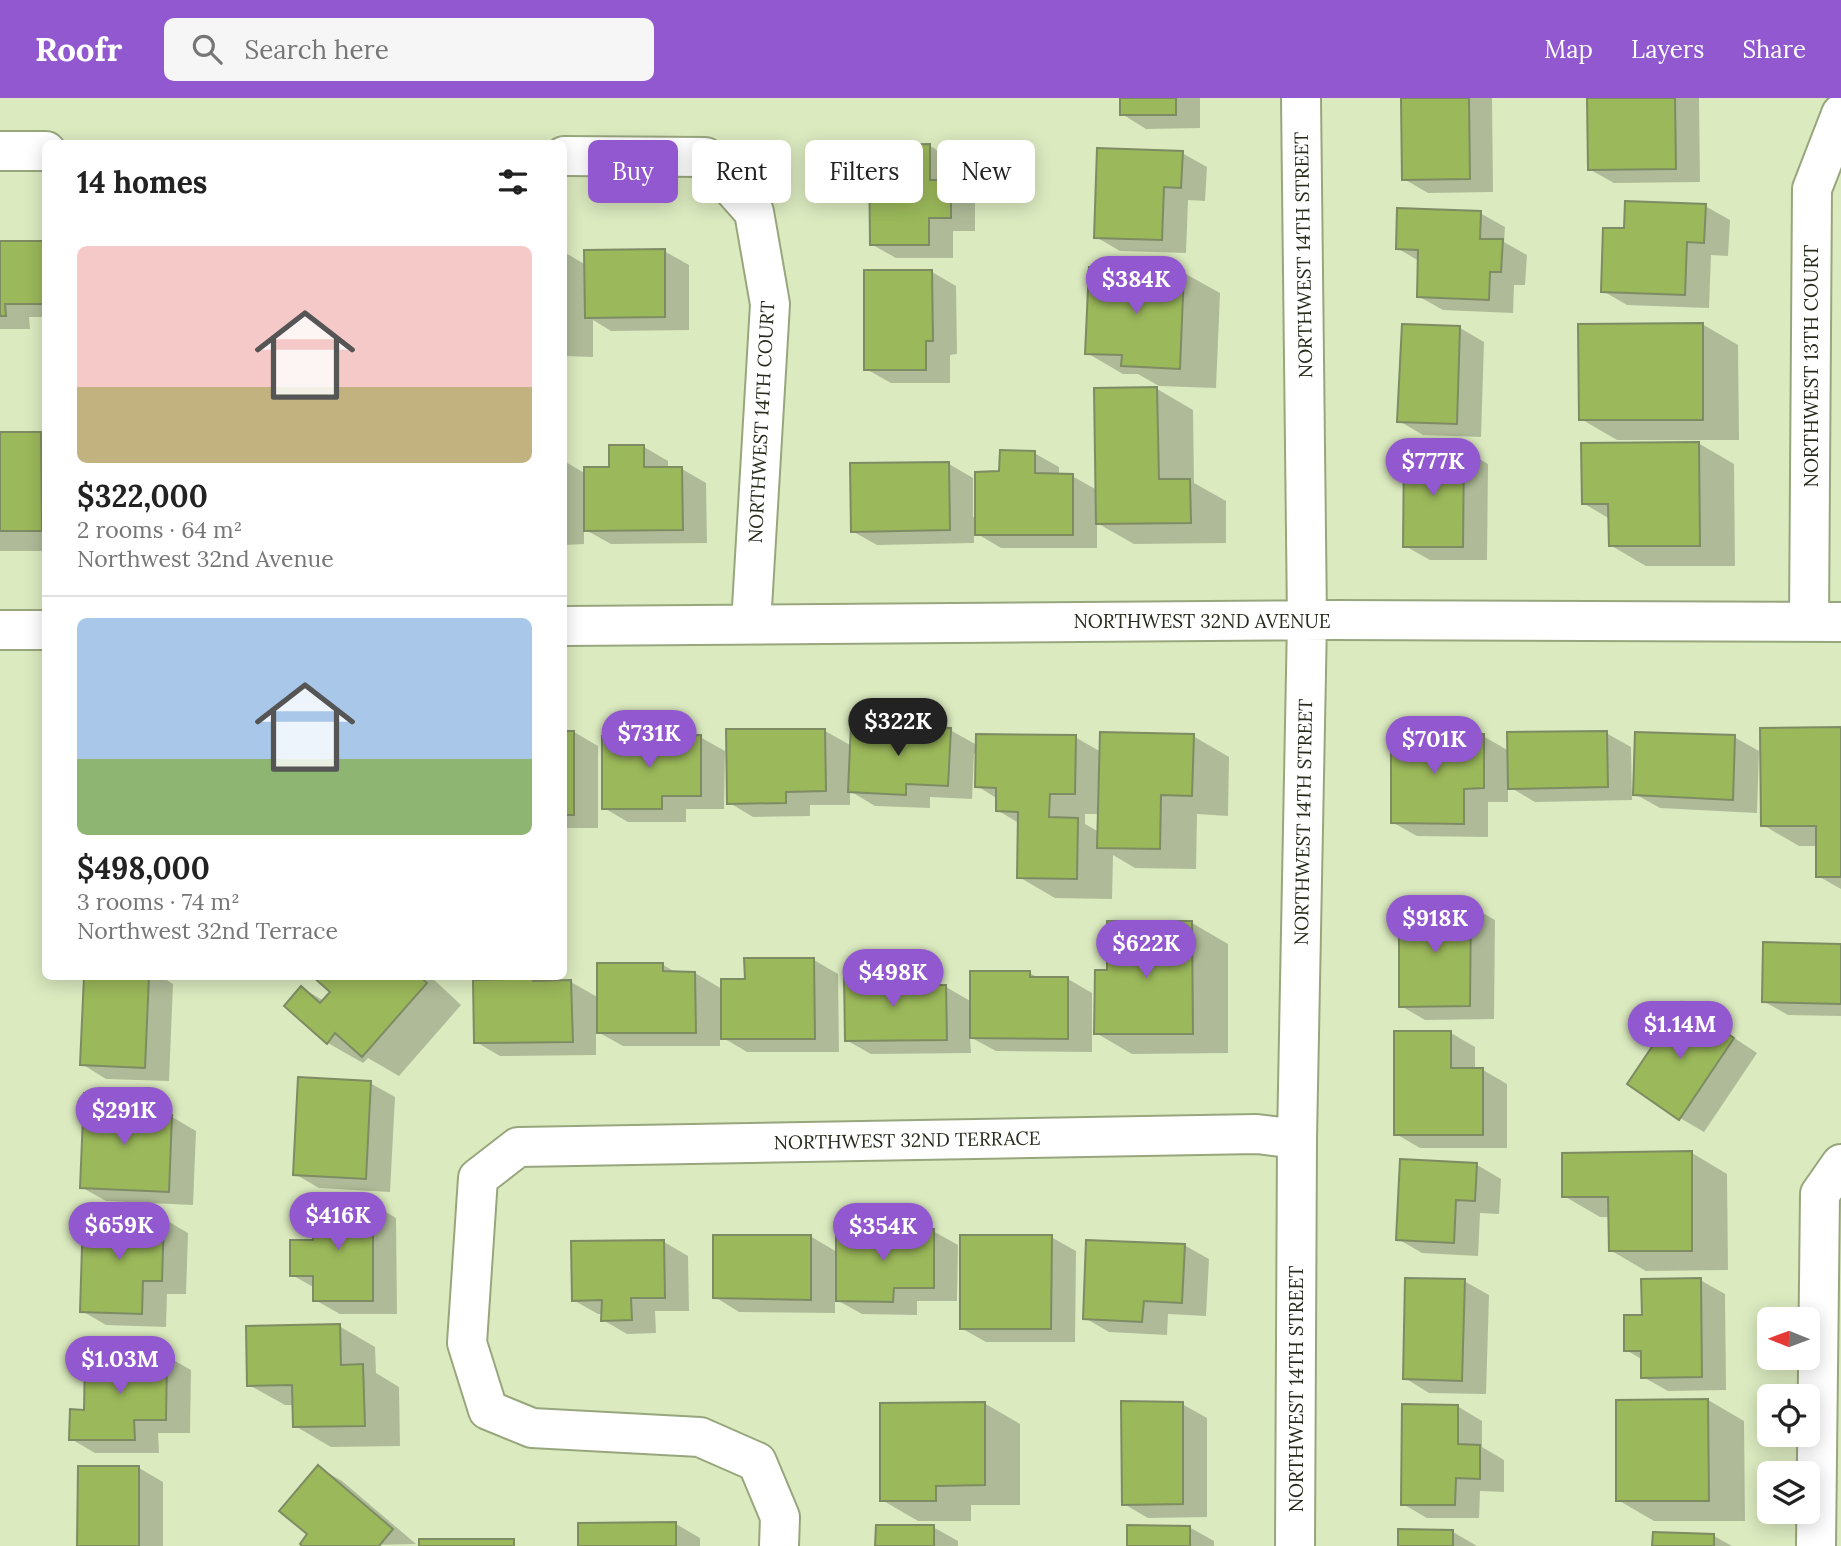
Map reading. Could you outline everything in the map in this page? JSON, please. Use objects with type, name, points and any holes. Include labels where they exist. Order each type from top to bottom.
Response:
[{"type":"street","name":"NORTHWEST 14TH STREET","points":[[1295,1546],[1297,1139],[1307,621],[1301,98]]},
{"type":"street","name":"NORTHWEST 13TH COURT","points":[[1825,622],[1812,189],[1841,114]]},
{"type":"street","points":[[0,151],[42,152]]},
{"type":"street","name":"NORTHWEST 14TH COURT","points":[[567,156],[705,157],[754,212],[770,304],[751,624]]},
{"type":"street","name":"NORTHWEST 32ND AVENUE","points":[[567,625],[1307,621],[1825,622]]},
{"type":"street","points":[[0,630],[42,630]]},
{"type":"street","name":"NORTHWEST 32ND TERRACE","points":[[779,1546],[780,1517],[757,1462],[699,1437],[532,1428],[488,1410],[467,1343],[478,1178],[518,1147],[1257,1134],[1297,1139]]},
{"type":"street","points":[[1816,1546],[1830,1179]]},
{"type":"building","points":[[1120,98],[1176,98],[1176,115],[1120,115]]},
{"type":"building","points":[[1401,98],[1469,98],[1470,179],[1402,180]]},
{"type":"building","points":[[1587,98],[1675,98],[1676,169],[1588,170]]},
{"type":"building","points":[[923,144],[930,144],[930,180],[937,180],[937,203],[951,203],[951,218],[929,218],[929,245],[870,245],[870,203],[923,203]]},
{"type":"building","points":[[1097,148],[1183,151],[1181,188],[1164,187],[1162,240],[1094,238]]},
{"type":"building","points":[[1625,201],[1706,204],[1704,243],[1687,242],[1685,295],[1601,292],[1603,228],[1624,228]]},
{"type":"building","points":[[1397,208],[1481,211],[1480,239],[1503,239],[1501,272],[1490,272],[1489,300],[1417,297],[1418,250],[1396,249]]},
{"type":"building","points":[[0,241],[42,241],[42,304],[5,304],[6,316],[0,316]]},
{"type":"building","points":[[665,249],[665,317],[585,318],[584,250]]},
{"type":"building","points":[[1089,267],[1184,271],[1180,369],[1121,366],[1122,355],[1085,354]]},
{"type":"building","points":[[864,270],[932,270],[933,341],[926,341],[926,370],[864,370]]},
{"type":"building","points":[[1703,323],[1703,420],[1579,420],[1578,324]]},
{"type":"building","points":[[1402,324],[1460,326],[1457,424],[1397,422]]},
{"type":"building","points":[[1157,387],[1159,479],[1190,479],[1191,523],[1096,524],[1094,388]]},
{"type":"building","points":[[0,432],[41,432],[42,531],[0,531]]},
{"type":"building","points":[[1699,442],[1700,546],[1609,546],[1608,504],[1582,504],[1581,443]]},
{"type":"building","points":[[609,445],[644,445],[644,467],[682,467],[683,530],[584,531],[584,467],[609,467]]},
{"type":"building","points":[[1404,448],[1464,449],[1463,547],[1403,547]]},
{"type":"building","points":[[1000,450],[1035,451],[1035,473],[1073,474],[1073,535],[975,535],[975,472],[999,471]]},
{"type":"building","points":[[949,462],[950,530],[851,532],[850,463]]},
{"type":"building","points":[[851,724],[951,728],[948,786],[906,784],[906,795],[848,792]]},
{"type":"building","points":[[1841,727],[1841,877],[1816,877],[1816,826],[1761,826],[1760,728]]},
{"type":"building","points":[[726,729],[825,729],[826,791],[786,792],[786,803],[727,804]]},
{"type":"building","points":[[567,731],[574,731],[574,815],[567,815]]},
{"type":"building","points":[[1607,731],[1608,787],[1508,789],[1507,732]]},
{"type":"building","points":[[1100,732],[1194,734],[1192,796],[1161,795],[1160,849],[1097,848]]},
{"type":"building","points":[[1635,732],[1735,735],[1733,800],[1633,795]]},
{"type":"building","points":[[1391,733],[1484,734],[1484,788],[1464,789],[1464,824],[1391,823]]},
{"type":"building","points":[[976,734],[1076,735],[1075,794],[1050,794],[1049,817],[1078,818],[1077,879],[1017,878],[1018,812],[996,811],[996,788],[975,787]]},
{"type":"building","points":[[701,735],[701,796],[662,796],[662,809],[602,809],[602,736]]},
{"type":"building","points":[[1471,904],[1470,1006],[1399,1007],[1399,905]]},
{"type":"building","points":[[1107,921],[1192,921],[1193,1034],[1094,1034],[1095,970],[1107,970]]},
{"type":"building","points":[[1763,942],[1841,944],[1841,1004],[1762,1002]]},
{"type":"building","points":[[744,958],[814,958],[815,1039],[721,1039],[721,979],[745,979]]},
{"type":"building","points":[[597,963],[663,963],[663,971],[695,972],[696,1033],[597,1033]]},
{"type":"building","points":[[970,971],[1030,971],[1030,977],[1068,977],[1068,1039],[970,1038]]},
{"type":"building","points":[[902,973],[902,985],[946,985],[947,1040],[845,1041],[844,974]]},
{"type":"building","points":[[84,980],[149,980],[145,1068],[80,1065]]},
{"type":"building","points":[[316,980],[424,980],[427,983],[362,1057],[335,1033],[327,1044],[284,1006],[301,986],[320,1003],[330,992]]},
{"type":"building","points":[[473,980],[571,980],[573,1042],[474,1043]]},
{"type":"building","points":[[1682,1002],[1734,1038],[1679,1120],[1627,1084]]},
{"type":"building","points":[[1394,1031],[1451,1031],[1451,1068],[1483,1068],[1483,1135],[1394,1135]]},
{"type":"building","points":[[298,1077],[371,1081],[366,1179],[293,1175]]},
{"type":"building","points":[[84,1093],[123,1095],[122,1113],[172,1115],[169,1192],[80,1188]]},
{"type":"building","points":[[1692,1151],[1692,1251],[1609,1251],[1608,1197],[1562,1197],[1562,1153]]},
{"type":"building","points":[[1400,1159],[1477,1163],[1475,1201],[1456,1200],[1454,1243],[1396,1240]]},
{"type":"building","points":[[312,1202],[373,1202],[373,1301],[313,1301],[313,1276],[290,1276],[290,1240],[313,1240]]},
{"type":"building","points":[[83,1215],[164,1217],[162,1281],[143,1281],[142,1314],[80,1312]]},
{"type":"building","points":[[836,1229],[934,1229],[934,1288],[894,1288],[893,1302],[836,1301]]},
{"type":"building","points":[[713,1235],[811,1235],[811,1300],[713,1298]]},
{"type":"building","points":[[960,1235],[1052,1235],[1051,1329],[960,1329]]},
{"type":"building","points":[[664,1240],[665,1298],[631,1298],[632,1320],[601,1321],[602,1300],[572,1301],[571,1241]]},
{"type":"building","points":[[1086,1240],[1185,1244],[1182,1303],[1144,1301],[1142,1322],[1083,1319]]},
{"type":"building","points":[[1405,1278],[1465,1279],[1462,1381],[1403,1379]]},
{"type":"building","points":[[1701,1278],[1702,1377],[1641,1378],[1641,1351],[1624,1351],[1624,1315],[1642,1315],[1641,1279]]},
{"type":"building","points":[[340,1324],[341,1365],[363,1364],[365,1426],[293,1427],[292,1385],[247,1386],[246,1326]]},
{"type":"building","points":[[85,1354],[167,1355],[166,1420],[134,1420],[135,1440],[69,1440],[70,1409],[84,1410]]},
{"type":"building","points":[[1708,1399],[1709,1501],[1616,1501],[1616,1400]]},
{"type":"building","points":[[1121,1401],[1183,1402],[1183,1504],[1122,1505]]},
{"type":"building","points":[[985,1402],[985,1485],[936,1486],[936,1501],[880,1501],[880,1403]]},
{"type":"building","points":[[1402,1404],[1458,1405],[1458,1444],[1480,1445],[1480,1479],[1456,1478],[1455,1505],[1401,1505]]},
{"type":"building","points":[[318,1465],[393,1529],[379,1546],[300,1544],[307,1534],[279,1511]]},
{"type":"building","points":[[78,1466],[139,1466],[139,1546],[77,1546]]},
{"type":"building","points":[[676,1522],[676,1546],[578,1546],[578,1523]]},
{"type":"building","points":[[876,1525],[934,1525],[934,1546],[875,1546]]},
{"type":"building","points":[[1127,1525],[1190,1526],[1190,1546],[1127,1546]]},
{"type":"building","points":[[1398,1529],[1453,1530],[1453,1546],[1398,1546]]},
{"type":"building","points":[[1653,1532],[1714,1534],[1714,1546],[1652,1546]]},
{"type":"building","points":[[419,1539],[514,1539],[514,1546],[419,1546]]}]
